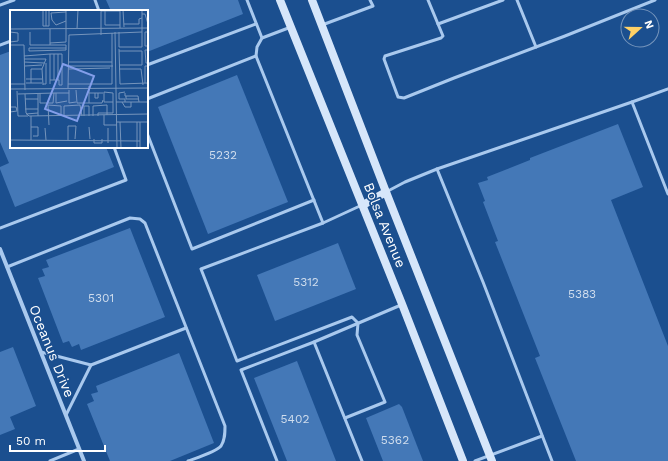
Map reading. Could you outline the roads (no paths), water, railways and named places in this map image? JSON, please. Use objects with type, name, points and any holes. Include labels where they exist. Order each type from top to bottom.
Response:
[{"type":"main road","name":"Bolsa Avenue","points":[[280,0],[363,205],[463,461]]},
{"type":"main road","name":"Bolsa Avenue","points":[[312,0],[491,458]]},
{"type":"main road","points":[[363,205],[386,192]]},
{"type":"street","name":"Oceanus Drive","points":[[0,249],[84,461]]},
{"type":"lane","points":[[0,5],[14,0]]},
{"type":"lane","points":[[94,0],[99,10]]},
{"type":"lane","points":[[247,0],[262,38]]},
{"type":"lane","points":[[322,26],[373,6],[370,0]]},
{"type":"lane","points":[[428,0],[443,36],[441,38],[385,56],[385,61],[398,98],[404,98],[655,0]]},
{"type":"lane","points":[[438,24],[503,0]]},
{"type":"lane","points":[[517,0],[536,47]]},
{"type":"lane","points":[[148,65],[256,24]]},
{"type":"lane","points":[[291,27],[262,38],[257,47],[256,56],[323,223]]},
{"type":"lane","points":[[0,45],[10,41]]},
{"type":"lane","points":[[148,99],[256,56]]},
{"type":"lane","points":[[386,192],[405,182],[437,169],[667,89],[668,94]]},
{"type":"lane","points":[[632,102],[668,194]]},
{"type":"lane","points":[[148,136],[192,249],[314,200]]},
{"type":"lane","points":[[0,228],[126,180],[114,148]]},
{"type":"lane","points":[[437,169],[483,282],[552,461]]},
{"type":"lane","points":[[345,418],[385,402],[358,335],[358,323],[352,317],[237,361],[201,269],[323,223],[363,205]]},
{"type":"lane","points":[[7,267],[130,218],[140,219],[145,223],[225,426],[225,437],[221,445],[213,451],[188,461]]},
{"type":"lane","points":[[277,461],[241,370],[314,342],[402,304]]},
{"type":"lane","points":[[41,352],[91,366],[186,328]]},
{"type":"lane","points":[[314,342],[362,461]]},
{"type":"lane","points":[[66,415],[91,366]]},
{"type":"lane","points":[[475,461],[491,458],[542,436]]},
{"type":"lane","points":[[50,461],[79,449]]}]
